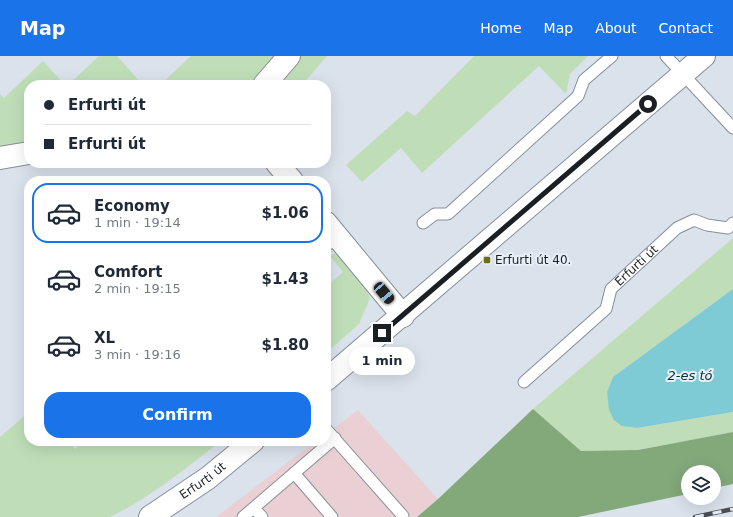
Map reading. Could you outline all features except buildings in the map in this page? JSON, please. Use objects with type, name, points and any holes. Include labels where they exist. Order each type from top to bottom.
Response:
[{"type":"street","points":[[268,80],[289,56]]},
{"type":"street","points":[[331,376],[704,56]]},
{"type":"street","points":[[0,158],[24,154]]},
{"type":"street","points":[[281,168],[288,176]]},
{"type":"street","points":[[331,237],[402,316]]},
{"type":"street","name":"Erfurti út","points":[[150,517],[208,478],[247,446]]},
{"type":"lane","points":[[424,223],[435,214],[448,214],[578,96],[584,80],[612,56]]},
{"type":"lane","points":[[666,56],[733,128]]},
{"type":"lane","name":"Erfurti út","points":[[524,382],[606,309],[611,289],[677,228],[694,220],[707,225],[728,228],[733,223]]},
{"type":"lane","points":[[331,434],[403,516]]},
{"type":"lane","points":[[331,441],[335,438]]},
{"type":"lane","points":[[243,517],[326,446]]},
{"type":"lane","points":[[294,473],[332,517]]},
{"type":"lane","points":[[254,508],[262,517]]},
{"type":"shaded area","points":[[358,410],[438,499],[417,517],[216,517],[309,446],[331,446],[331,430]]},
{"type":"green space","points":[[99,56],[117,56],[139,80],[73,80]]},
{"type":"green space","points":[[191,56],[327,56],[306,80],[165,80]]},
{"type":"green space","points":[[474,56],[588,56],[570,74],[566,94],[539,66],[422,173],[401,148],[362,182],[346,165],[407,111],[415,116]]},
{"type":"green space","points":[[43,61],[60,80],[24,80],[24,154],[0,158],[0,94],[4,98]]},
{"type":"green space","points":[[733,238],[733,289],[613,377],[607,393],[622,426],[637,428],[733,412],[733,432],[638,450],[581,451],[533,409]]},
{"type":"green space","points":[[338,252],[362,280],[370,298],[359,324],[331,349],[331,283],[343,272],[331,256]]},
{"type":"green space","points":[[533,409],[581,451],[638,450],[733,432],[733,484],[721,487],[721,465],[681,465],[681,495],[578,517],[417,517]]},
{"type":"green space","points":[[24,416],[24,446],[72,446],[75,449],[78,446],[215,446],[154,491],[110,517],[0,517],[0,437]]},
{"type":"water","name":"2-es tó","points":[[733,289],[733,412],[637,428],[622,426],[614,420],[609,410],[607,392],[613,377]]},
{"type":"railway","points":[[695,517],[733,509]]},
{"type":"place","name":"Erfurti út 40.","points":[[487,260]]},
{"type":"route","points":[[382,333],[648,104]]}]
